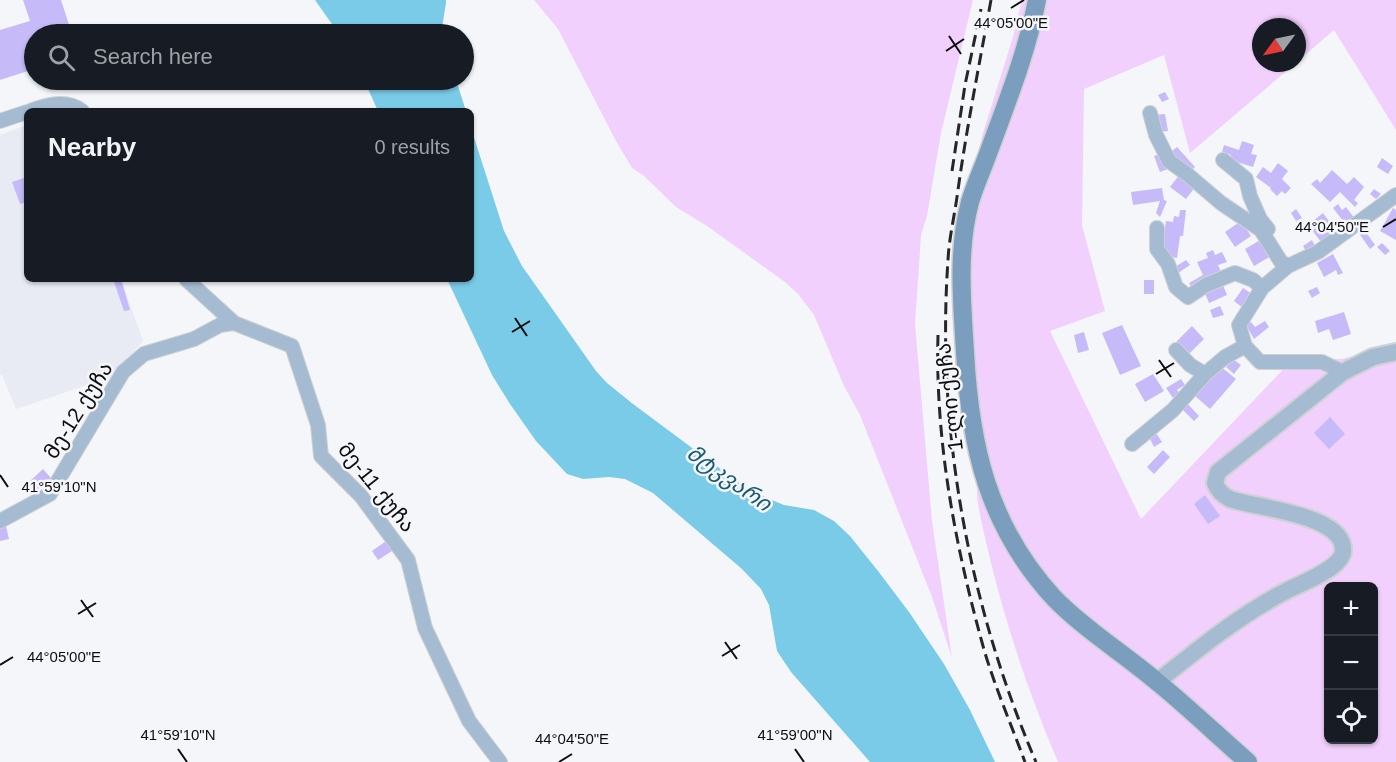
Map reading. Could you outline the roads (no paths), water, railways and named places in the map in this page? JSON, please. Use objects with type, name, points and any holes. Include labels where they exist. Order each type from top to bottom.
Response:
[{"type":"main road","name":"1-ლი ქუჩა","points":[[1036,0],[1033,21],[1017,75],[970,203],[963,250],[962,304],[970,421],[979,464],[992,501],[1010,536],[1030,568],[1055,599],[1157,682],[1248,762]]},
{"type":"street","points":[[37,108],[50,104],[75,105],[78,108]]},
{"type":"street","points":[[0,121],[24,112]]},
{"type":"street","points":[[1150,113],[1156,135],[1169,161],[1221,203],[1261,230],[1285,264]]},
{"type":"street","points":[[1223,160],[1246,179],[1250,196],[1260,219],[1272,234],[1285,264]]},
{"type":"street","points":[[1343,372],[1322,362],[1260,362],[1245,346],[1239,325],[1262,288],[1285,264],[1318,252],[1396,195]]},
{"type":"street","points":[[1157,228],[1157,249],[1168,264],[1176,288],[1188,297],[1206,285],[1235,273],[1253,280],[1262,288]]},
{"type":"street","name":"მე-11 ქუჩა","points":[[189,282],[234,323],[292,346],[318,425],[321,456],[361,496],[408,560],[424,628],[469,721],[500,762]]},
{"type":"street","name":"მე-12 ქუჩა","points":[[0,521],[50,494],[123,372],[144,354],[194,339],[220,326],[234,323]]},
{"type":"street","points":[[1132,444],[1173,410],[1225,357],[1245,346]]},
{"type":"street","points":[[1176,350],[1190,365],[1206,374]]},
{"type":"street","points":[[1157,682],[1195,651],[1270,599],[1338,562],[1343,554],[1342,544],[1336,534],[1295,513],[1230,499],[1218,491],[1215,483],[1218,472],[1343,372],[1373,357],[1396,352]]},
{"type":"water","points":[[315,0],[446,0],[443,24],[332,24]]},
{"type":"water","points":[[369,90],[459,90],[465,108],[377,108]]},
{"type":"water","name":"მტკვარი","points":[[474,137],[504,231],[522,266],[596,371],[633,404],[742,485],[784,505],[814,510],[834,521],[850,536],[909,612],[944,664],[970,710],[995,762],[870,762],[791,672],[777,651],[769,605],[761,589],[742,569],[653,493],[625,479],[609,477],[583,479],[567,474],[536,441],[492,375],[448,282],[474,282]]},
{"type":"railway","points":[[991,0],[949,244],[946,324],[947,388],[962,516],[976,579],[992,642],[1012,703],[1036,762]]},
{"type":"railway","points":[[952,171],[965,85],[981,9]]},
{"type":"railway","points":[[938,335],[940,414],[956,531],[983,646],[997,690],[1025,762]]}]
